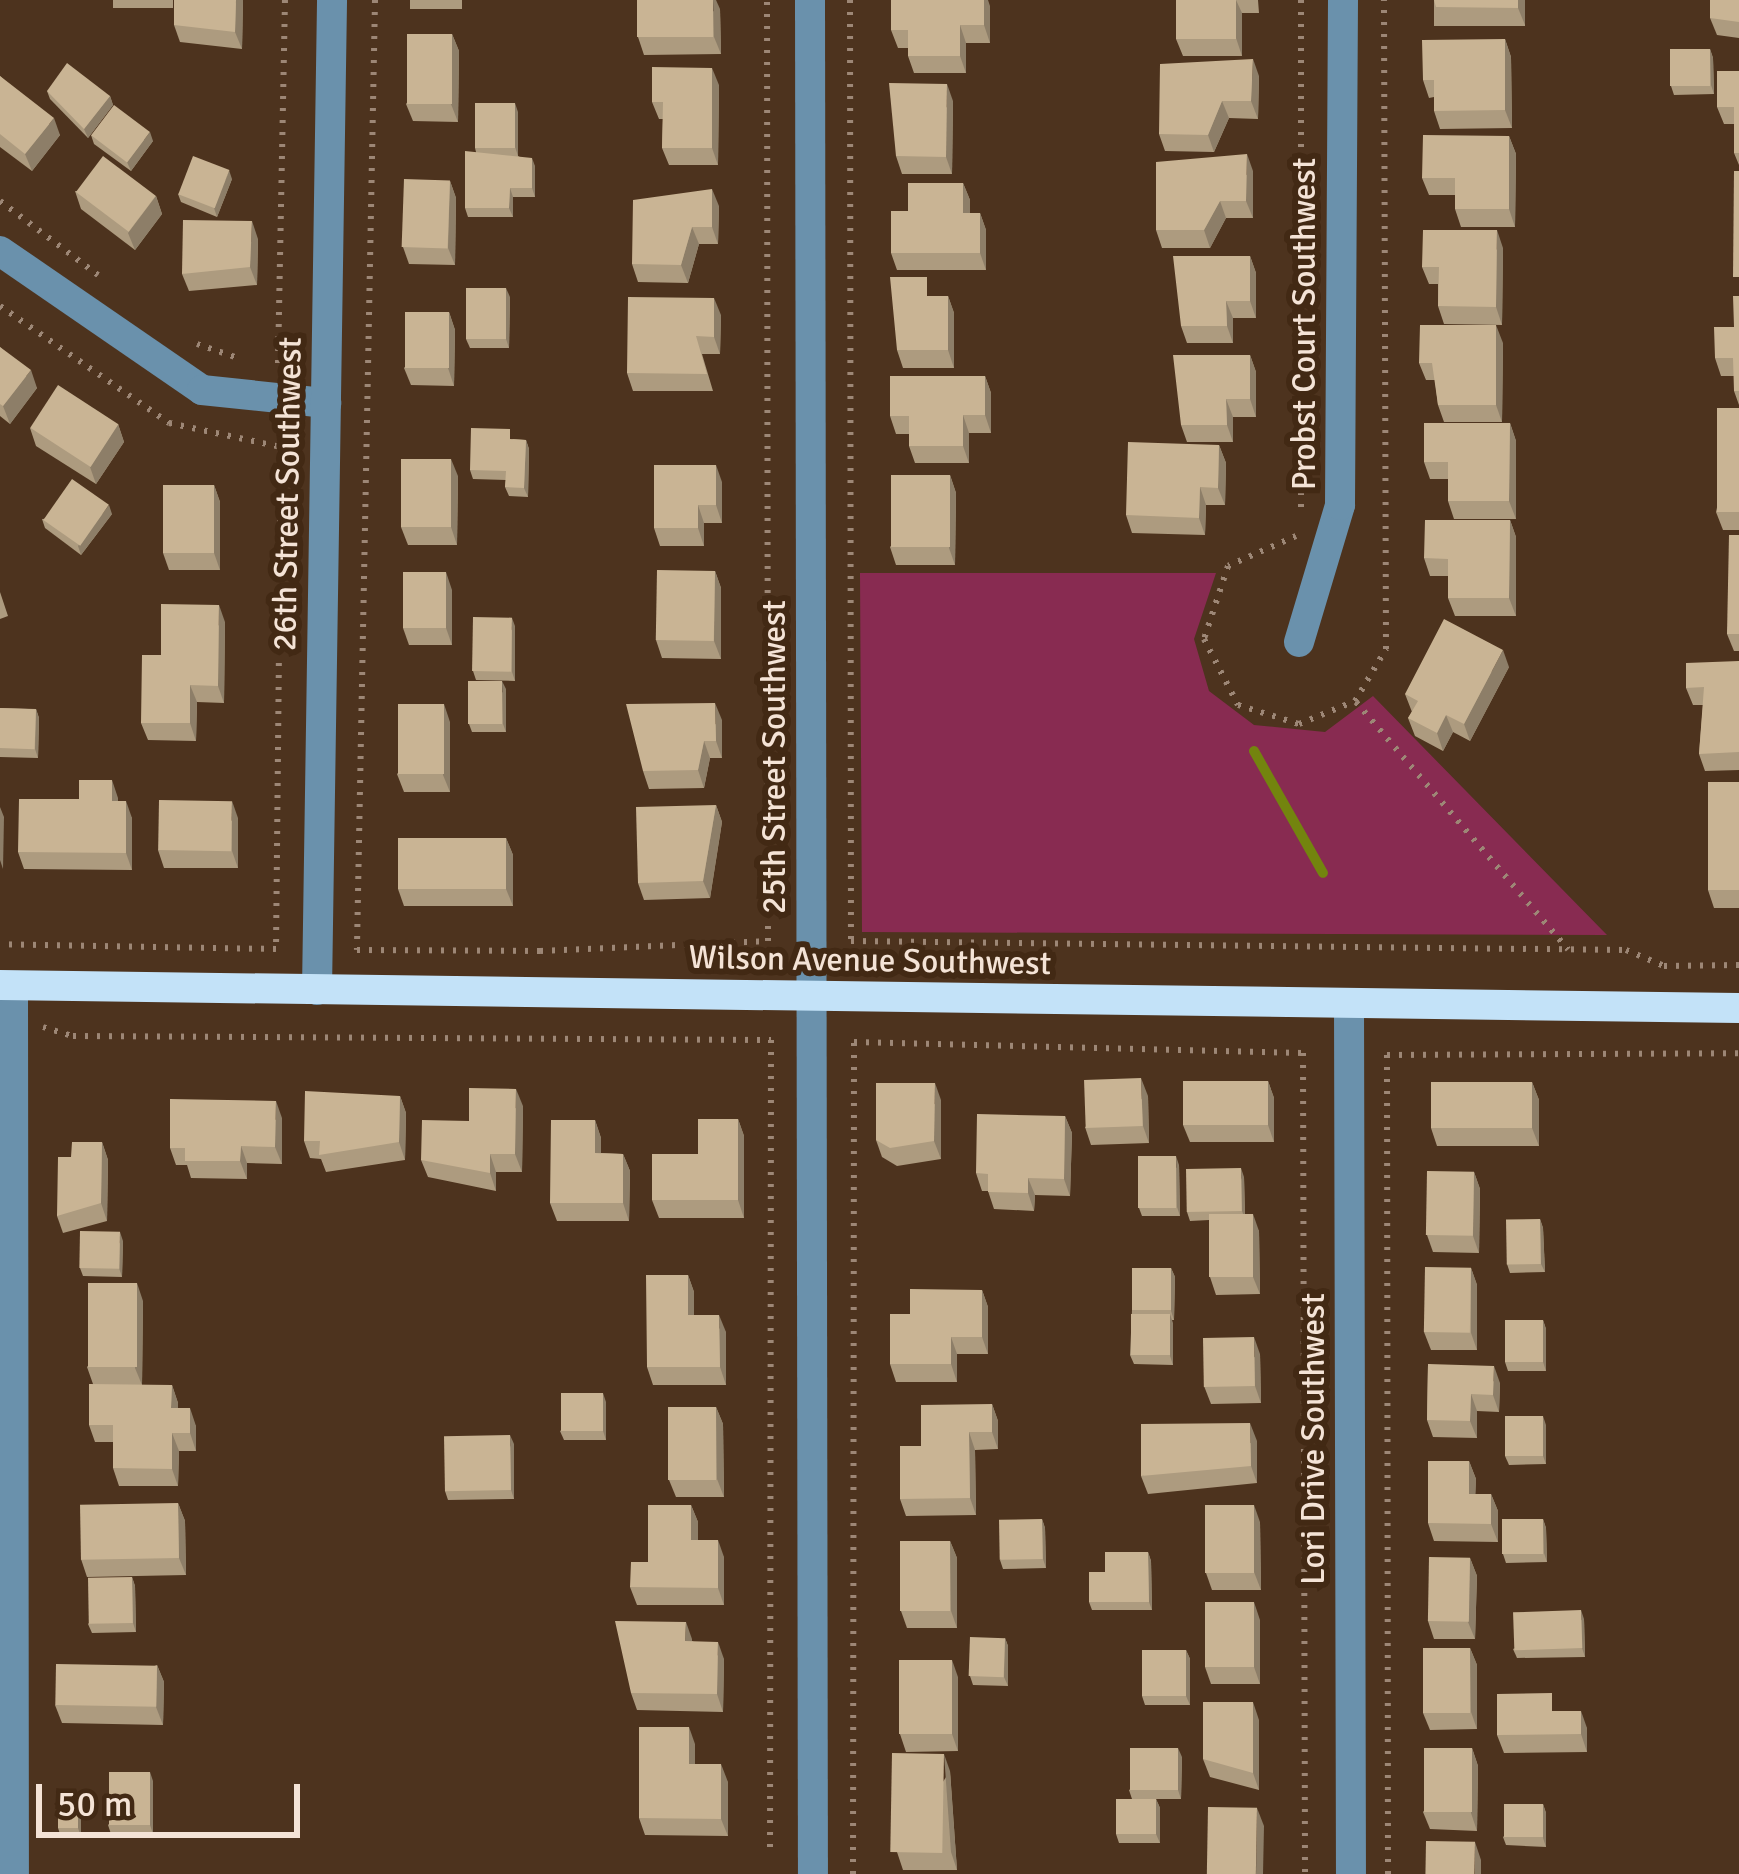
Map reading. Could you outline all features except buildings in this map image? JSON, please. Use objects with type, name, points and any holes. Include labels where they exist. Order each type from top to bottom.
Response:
[{"type":"main road","name":"Wilson Avenue Southwest","points":[[6,986],[1739,1008]]},
{"type":"street","name":"26th Street Southwest","points":[[317,990],[332,0]]},
{"type":"street","name":"25th Street Southwest","points":[[810,0],[812,1874]]},
{"type":"street","name":"Probst Court Southwest","points":[[1299,642],[1340,505],[1343,0]]},
{"type":"street","points":[[0,250],[202,390],[326,403]]},
{"type":"street","points":[[6,986],[13,1026],[14,1874]]},
{"type":"street","name":"Lori Drive Southwest","points":[[1349,1003],[1351,1874]]},
{"type":"path","points":[[266,363],[281,363],[285,0]]},
{"type":"path","points":[[374,0],[357,950],[540,951],[768,941],[767,0]]},
{"type":"path","points":[[850,0],[850,941],[1568,949],[1739,965]]},
{"type":"path","points":[[0,201],[107,281]]},
{"type":"path","points":[[0,306],[169,423],[280,447],[276,949],[0,944]]},
{"type":"path","points":[[188,338],[250,362]]},
{"type":"path","points":[[1355,701],[1568,949]]},
{"type":"path","points":[[13,1026],[73,1036],[771,1040],[770,1855]]},
{"type":"path","points":[[853,1874],[854,1042],[1304,1053],[1305,1874]]},
{"type":"path","points":[[1388,1874],[1387,1055],[1739,1053]]},
{"type":"shaded area","points":[[860,573],[1216,573],[1194,639],[1209,691],[1254,725],[1325,732],[1373,696],[1607,935],[862,932]]},
{"type":"waterway","points":[[1254,751],[1323,873]]}]
